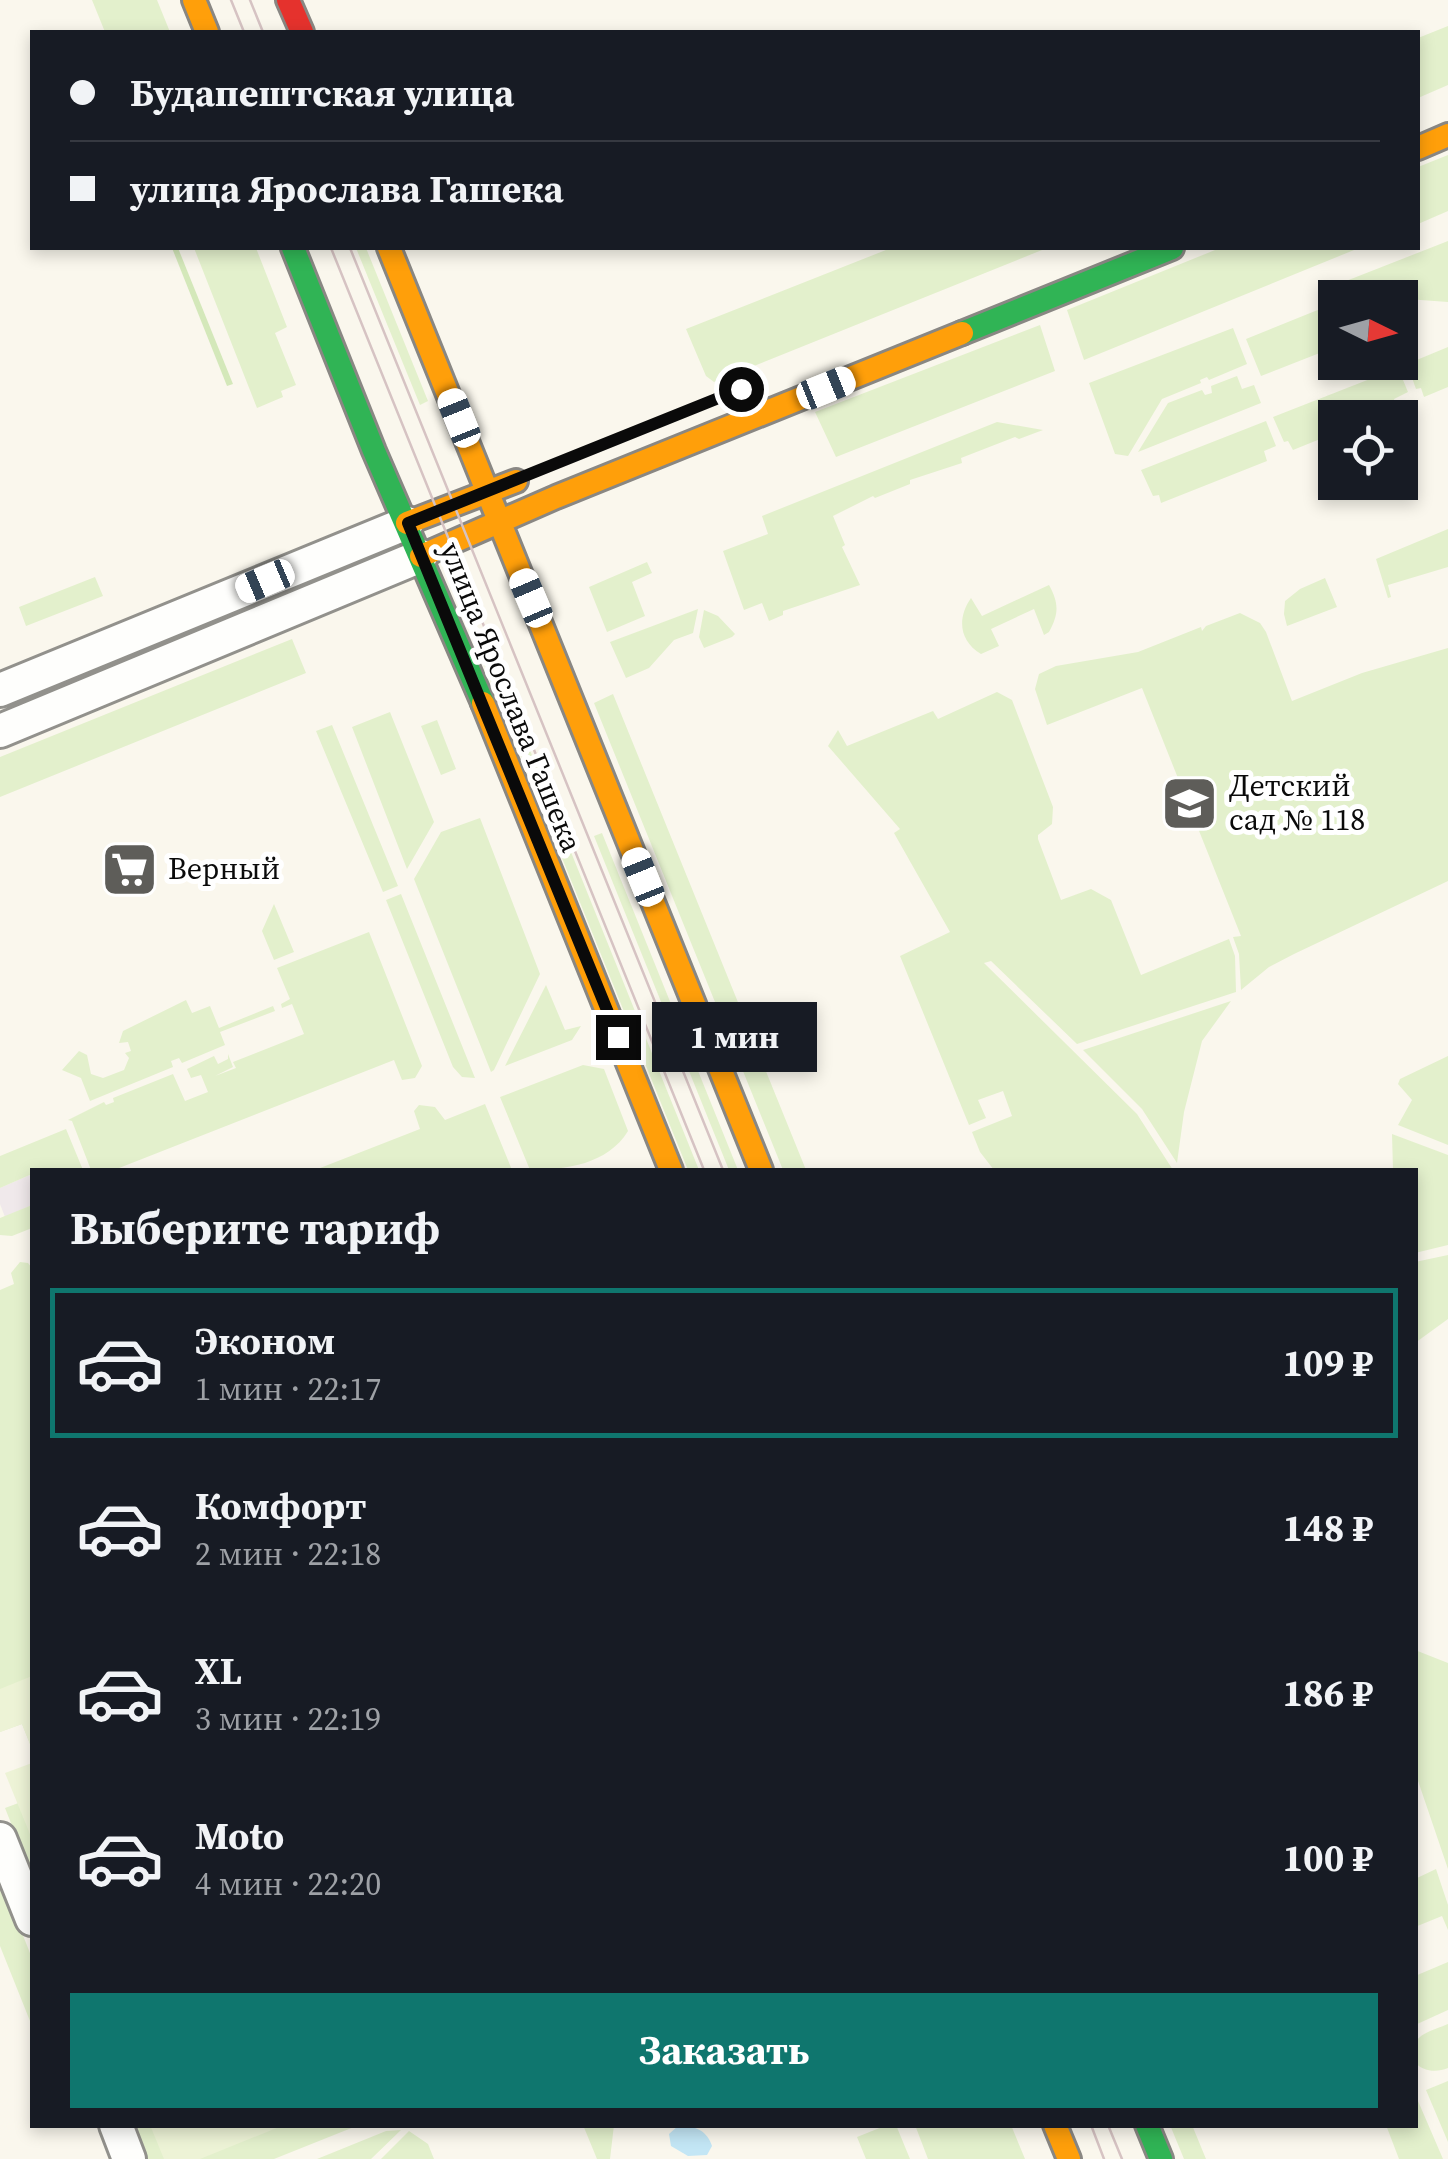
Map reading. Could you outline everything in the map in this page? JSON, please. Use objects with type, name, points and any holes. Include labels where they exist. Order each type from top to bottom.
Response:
[{"type":"street","points":[[194,0],[206,30]]},
{"type":"street","points":[[288,0],[301,30]]},
{"type":"street","points":[[1420,147],[1448,136]]},
{"type":"street","name":"улица Ярослава Гашека","points":[[294,250],[669,1168]]},
{"type":"street","name":"улица Ярослава Гашека","points":[[391,250],[759,1168]]},
{"type":"street","points":[[0,731],[499,522],[1167,250]]},
{"type":"street","points":[[0,690],[531,475]]},
{"type":"street","points":[[0,1838],[30,1914]]},
{"type":"street","points":[[117,2128],[129,2159]]},
{"type":"street","points":[[1056,2128],[1069,2159]]},
{"type":"street","points":[[1148,2128],[1161,2159]]},
{"type":"shaded area","points":[[30,1175],[30,1206],[5,1217],[0,1188]]},
{"type":"green space","points":[[92,0],[157,0],[169,30],[104,30]]},
{"type":"green space","points":[[1448,26],[1448,85],[1420,97],[1420,37]]},
{"type":"green space","points":[[1448,155],[1448,211],[1420,223],[1420,166]]},
{"type":"green space","points":[[1448,241],[1448,302],[1418,300],[1418,280],[1349,280]]},
{"type":"green space","points":[[173,250],[179,250],[233,384],[227,386]]},
{"type":"green space","points":[[195,250],[257,250],[287,327],[275,333],[296,385],[281,391],[283,397],[257,408]]},
{"type":"green space","points":[[357,250],[367,250],[428,401],[420,405]]},
{"type":"green space","points":[[886,250],[1042,250],[714,382],[706,376],[686,329]]},
{"type":"green space","points":[[1215,250],[1354,250],[1084,360],[1067,310]]},
{"type":"green space","points":[[1318,310],[1318,354],[1261,376],[1246,339]]},
{"type":"green space","points":[[1040,325],[1055,371],[836,457],[815,412]]},
{"type":"green space","points":[[1233,328],[1247,364],[1209,380],[1207,377],[1162,399],[1128,456],[1115,454],[1089,383]]},
{"type":"green space","points":[[1448,347],[1448,387],[1424,397],[1413,380],[1418,380],[1418,359]]},
{"type":"green space","points":[[1237,376],[1242,389],[1254,385],[1261,403],[1138,452],[1168,403],[1202,390],[1205,395],[1212,393],[1211,386]]},
{"type":"green space","points":[[1367,380],[1403,380],[1408,392],[1394,400],[1318,400],[1318,440],[1293,450],[1288,441],[1284,442],[1273,417]]},
{"type":"green space","points":[[1266,421],[1276,446],[1264,451],[1267,461],[1161,503],[1159,495],[1153,496],[1141,470]]},
{"type":"green space","points":[[997,422],[1043,430],[961,458],[962,463],[910,480],[910,484],[873,496],[833,516],[860,585],[783,611],[783,615],[769,621],[762,603],[744,610],[723,551],[768,534],[762,516]]},
{"type":"green space","points":[[1448,529],[1448,567],[1388,585],[1388,598],[1376,559]]},
{"type":"green space","points":[[647,562],[652,573],[632,582],[645,616],[607,632],[589,587]]},
{"type":"green space","points":[[95,577],[103,596],[26,626],[19,607]]},
{"type":"green space","points":[[1325,578],[1337,607],[1287,626],[1285,601]]},
{"type":"green space","points":[[1049,585],[1056,608],[1049,632],[1044,635],[1034,609],[991,629],[999,646],[981,654],[968,643],[962,621],[971,598],[982,616]]},
{"type":"green space","points":[[698,609],[693,633],[674,640],[649,668],[626,678],[610,642]]},
{"type":"green space","points":[[704,610],[718,616],[735,634],[704,648],[699,637]]},
{"type":"green space","points":[[1240,613],[1260,623],[1266,632],[1292,701],[1362,673],[1448,648],[1448,881],[1269,967],[1241,990],[1239,954],[1233,937],[1241,936],[1142,688],[1047,725],[1035,689],[1039,674],[1056,666],[1138,652],[1201,627],[1202,631]]},
{"type":"green space","points":[[482,631],[698,1168],[687,1168],[472,635]]},
{"type":"green space","points":[[292,639],[306,673],[0,797],[0,757]]},
{"type":"green space","points":[[997,692],[1012,700],[1053,807],[1052,824],[1038,839],[1061,900],[1091,889],[1111,900],[1141,975],[1229,939],[1235,956],[1236,992],[1077,1044],[991,961],[984,963],[1137,1114],[1172,1168],[992,1168],[980,1152],[972,1132],[1012,1116],[1003,1091],[978,1100],[986,1118],[969,1125],[900,956],[950,932],[894,833],[900,829],[828,746],[838,730],[847,746],[933,711],[938,719]]},
{"type":"green space","points":[[613,694],[805,1168],[782,1168],[594,703]]},
{"type":"green space","points":[[390,712],[434,822],[407,869],[352,727]]},
{"type":"green space","points":[[437,720],[456,769],[441,775],[421,726]]},
{"type":"green space","points":[[332,725],[398,886],[383,892],[316,731]]},
{"type":"green space","points":[[480,818],[540,974],[491,1072],[414,879],[441,832]]},
{"type":"green space","points":[[602,833],[737,1168],[728,1168],[594,836]]},
{"type":"green space","points":[[401,894],[475,1078],[462,1077],[453,1067],[386,900]]},
{"type":"green space","points":[[274,904],[294,952],[274,960],[262,931]]},
{"type":"green space","points":[[369,932],[422,1066],[415,1078],[402,1080],[394,1060],[119,1168],[90,1168],[72,1121],[68,1120],[173,1074],[185,1101],[208,1092],[201,1075],[191,1078],[187,1069],[214,1056],[218,1064],[228,1059],[228,1054],[233,1067],[215,1076],[236,1068],[233,1062],[304,1034],[292,1004],[282,1008],[281,1004],[290,999],[277,968]]},
{"type":"green space","points":[[546,985],[565,1030],[581,1026],[572,1040],[505,1066]]},
{"type":"green space","points":[[186,1000],[192,1013],[210,1006],[219,1028],[273,1006],[275,1011],[220,1032],[225,1045],[182,1063],[179,1058],[171,1061],[173,1067],[90,1101],[81,1078],[62,1070],[79,1051],[87,1055],[91,1074],[103,1078],[124,1070],[129,1058],[125,1053],[131,1051],[128,1042],[119,1043],[123,1031]]},
{"type":"green space","points":[[1231,1001],[1202,1041],[1184,1112],[1177,1163],[1142,1109],[1083,1050]]},
{"type":"green space","points":[[1448,1056],[1448,1145],[1398,1125],[1412,1100],[1398,1084],[1400,1079]]},
{"type":"green space","points":[[583,1065],[604,1069],[628,1131],[609,1151],[585,1163],[529,1168],[500,1097]]},
{"type":"green space","points":[[485,1104],[511,1168],[320,1168],[420,1129],[414,1111],[419,1105],[435,1107],[445,1120]]},
{"type":"green space","points":[[66,1129],[82,1168],[30,1168],[30,1175],[0,1188],[0,1156]]},
{"type":"green space","points":[[1392,1134],[1448,1155],[1448,1245],[1418,1252],[1418,1168],[1393,1168]]},
{"type":"green space","points":[[30,1206],[30,1229],[12,1236],[0,1235],[0,1218]]},
{"type":"green space","points":[[1448,1255],[1448,1319],[1418,1341],[1418,1261]]},
{"type":"green space","points":[[20,1262],[30,1266],[30,1744],[22,1724],[0,1732],[0,1290],[14,1284],[11,1273]]},
{"type":"green space","points":[[1418,1651],[1448,1663],[1448,1869],[1418,1781]]},
{"type":"green space","points":[[30,1677],[30,1744],[22,1724],[0,1732],[0,1689]]},
{"type":"green space","points":[[30,1764],[30,1834],[5,1773]]},
{"type":"green space","points":[[30,1799],[30,1871],[5,1808]]},
{"type":"green space","points":[[1436,1869],[1448,1905],[1448,1930],[1442,1916],[1418,1926],[1418,1878]]},
{"type":"green space","points":[[0,1878],[30,1953],[30,2021],[0,1946]]},
{"type":"green space","points":[[1448,1962],[1448,2010],[1418,2024],[1418,1975]]},
{"type":"green space","points":[[1448,2024],[1448,2068],[1432,2071],[1418,2065],[1418,2039]]},
{"type":"green space","points":[[1448,2081],[1448,2142],[1426,2090]]},
{"type":"green space","points":[[1418,2101],[1443,2159],[1399,2159],[1387,2128],[1418,2128]]},
{"type":"green space","points":[[134,2128],[352,2128],[274,2159],[147,2159]]},
{"type":"green space","points":[[151,2128],[277,2128],[200,2159],[164,2159]]},
{"type":"green space","points":[[584,2128],[614,2128],[610,2159],[597,2159]]},
{"type":"green space","points":[[880,2128],[897,2128],[910,2159],[866,2159],[857,2137]]},
{"type":"green space","points":[[916,2128],[1012,2128],[1025,2159],[928,2159]]},
{"type":"green space","points":[[1171,2128],[1193,2128],[1206,2159],[1184,2159]]},
{"type":"green space","points":[[401,2130],[371,2159],[317,2159],[386,2131]]},
{"type":"green space","points":[[409,2131],[428,2144],[434,2159],[381,2159]]},
{"type":"water","points":[[676,2128],[694,2128],[703,2132],[712,2146],[707,2155],[688,2156],[671,2146],[669,2134]]},
{"type":"tram line","points":[[231,0],[243,30]]},
{"type":"tram line","points":[[250,0],[262,30]]},
{"type":"tram line","points":[[332,250],[703,1168]]},
{"type":"tram line","points":[[351,250],[722,1168]]},
{"type":"tram line","points":[[1092,2128],[1104,2159]]},
{"type":"tram line","points":[[1109,2128],[1122,2159]]},
{"type":"traffic: fast","points":[[294,250],[374,451],[483,703]]},
{"type":"traffic: fast","points":[[962,333],[1167,250]]},
{"type":"traffic: fast","points":[[1148,2128],[1161,2159]]},
{"type":"traffic: slow","points":[[194,0],[206,30]]},
{"type":"traffic: slow","points":[[1420,147],[1448,135]]},
{"type":"traffic: slow","points":[[390,250],[760,1168]]},
{"type":"traffic: slow","points":[[421,556],[556,497],[962,333]]},
{"type":"traffic: slow","points":[[407,523],[516,481]]},
{"type":"traffic: slow","points":[[483,703],[670,1168]]},
{"type":"traffic: slow","points":[[1056,2128],[1069,2159]]},
{"type":"traffic: jam","points":[[288,0],[301,30]]},
{"type":"place","name":"Детский сад № 118","points":[[1190,803]]},
{"type":"place","name":"Верный","points":[[129,869]]},
{"type":"route","points":[[618,1037],[408,523],[741,389]]}]
